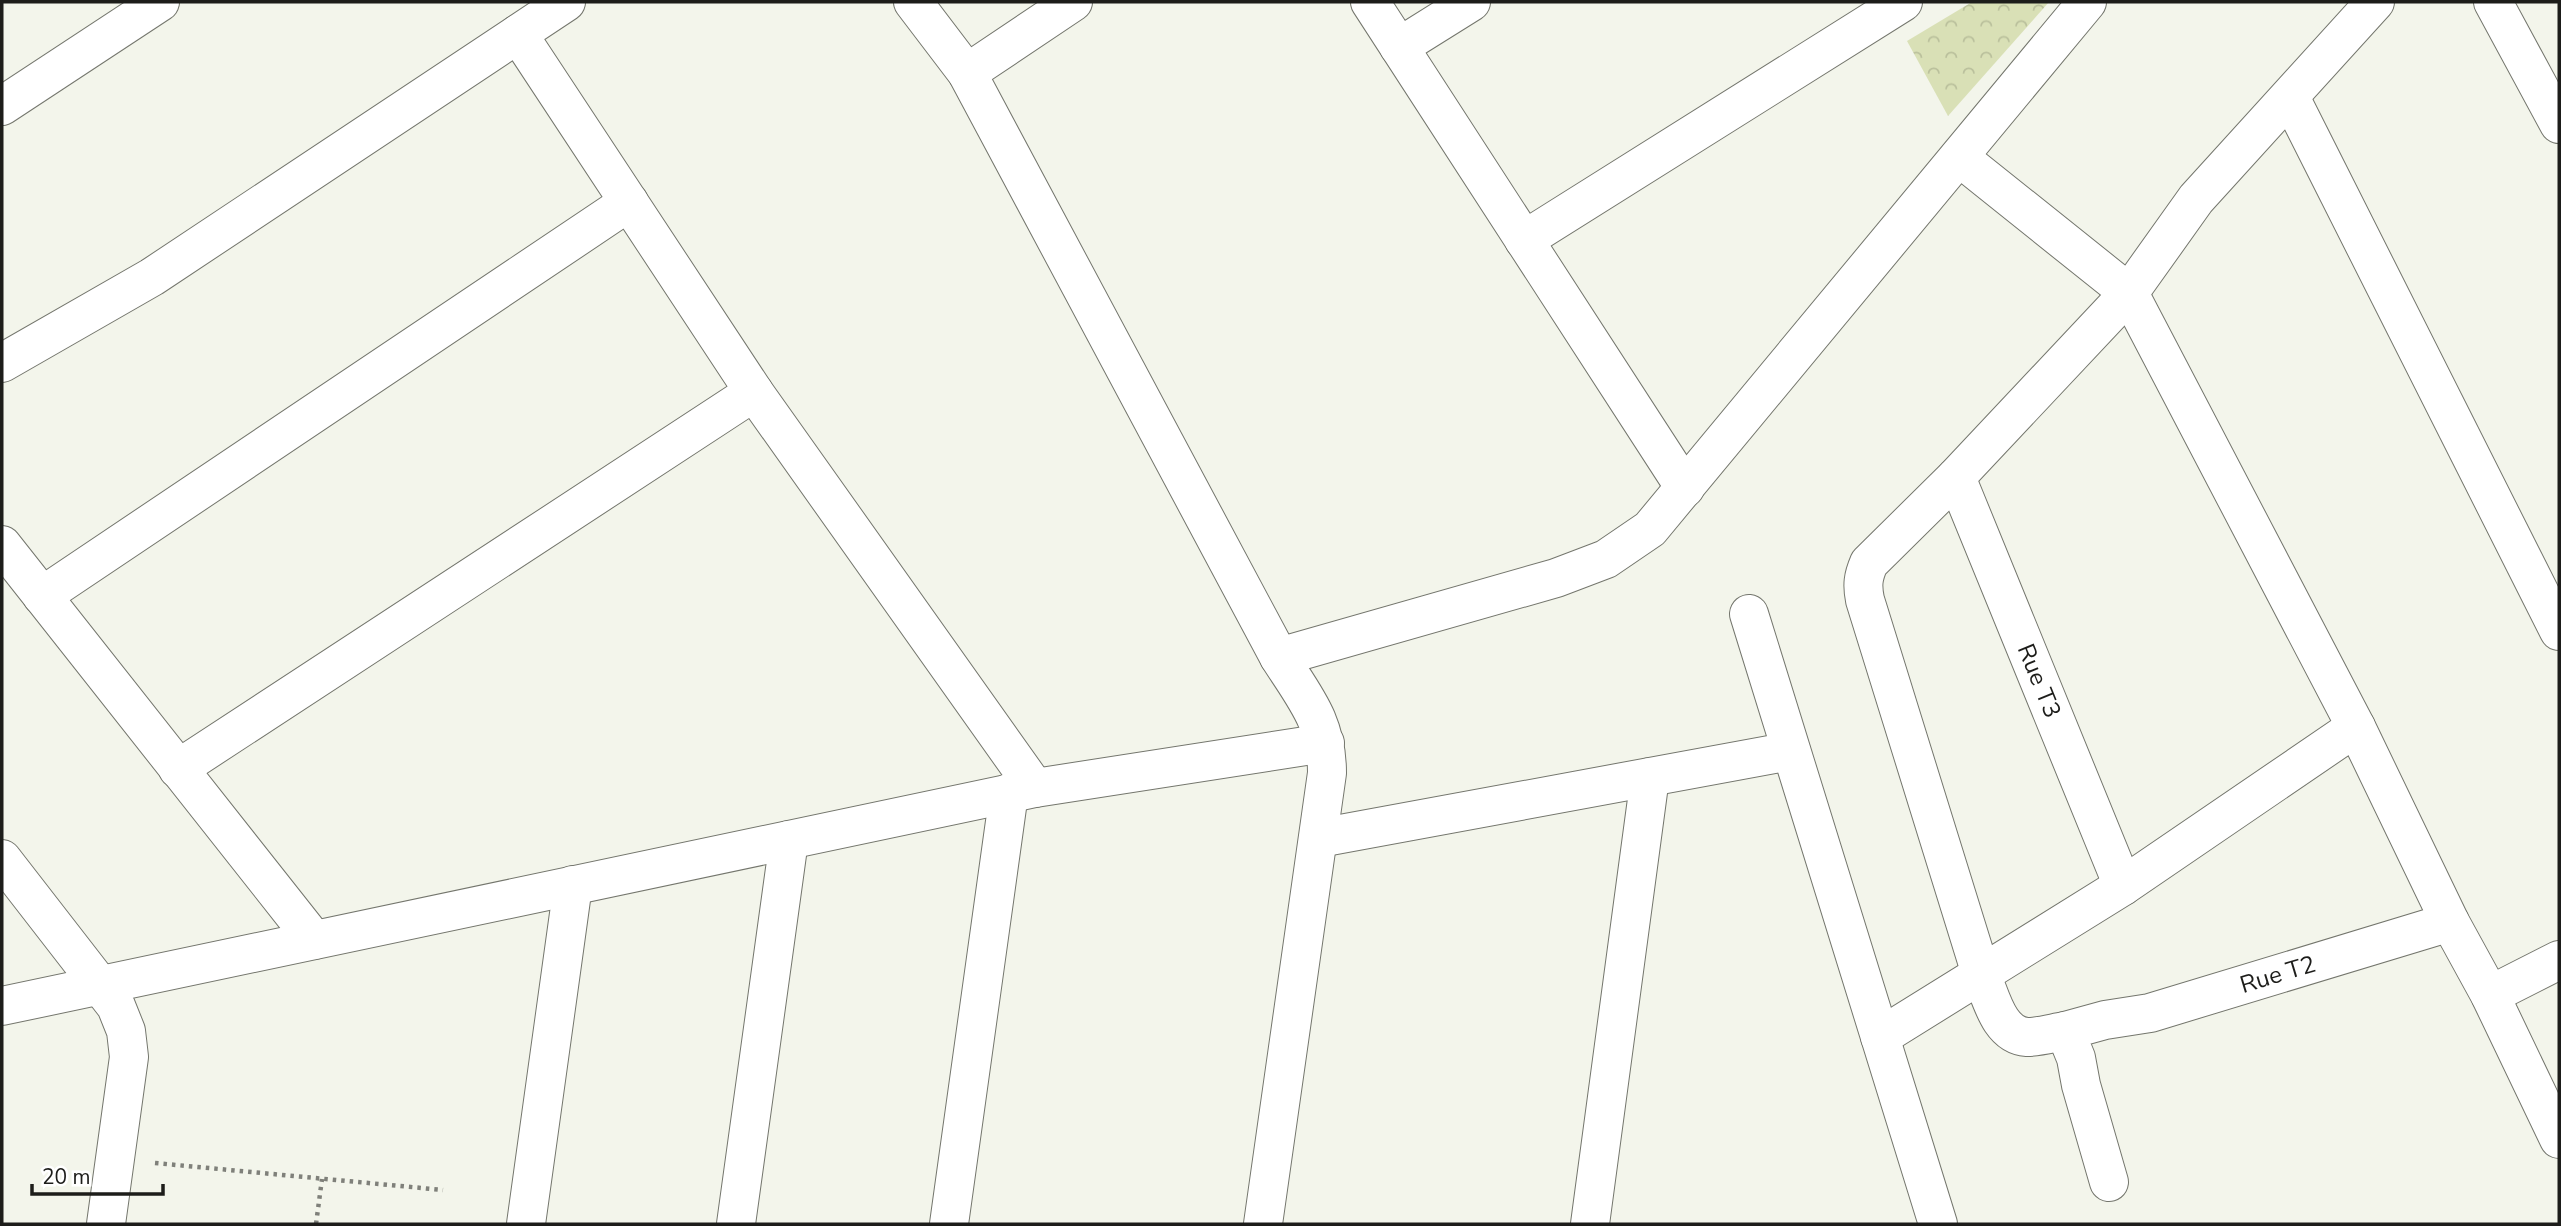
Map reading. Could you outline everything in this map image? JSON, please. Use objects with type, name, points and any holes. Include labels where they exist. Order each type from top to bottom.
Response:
[{"type":"street","points":[[2,106],[160,2]]},
{"type":"street","points":[[2,363],[152,277],[566,2]]},
{"type":"street","points":[[913,2],[967,73],[1279,657],[1316,715],[1325,743],[1327,773],[1319,838],[1263,1224]]},
{"type":"street","points":[[967,73],[1073,2]]},
{"type":"street","points":[[1370,2],[1685,488]]},
{"type":"street","points":[[1399,47],[1471,2]]},
{"type":"street","points":[[1524,240],[1903,2]]},
{"type":"street","points":[[1279,657],[1556,578],[1606,559],[1650,529],[2087,2]]},
{"type":"street","points":[[1981,974],[1869,613],[1862,582],[1869,563],[1955,477],[2129,293],[2196,199],[2375,2]]},
{"type":"street","points":[[2493,2],[2559,124]]},
{"type":"street","points":[[518,34],[754,393],[1022,791],[949,1224]]},
{"type":"street","points":[[2290,97],[2559,631]]},
{"type":"street","points":[[1959,157],[2129,293],[2356,727],[2559,1139]]},
{"type":"street","points":[[42,596],[629,202]]},
{"type":"street","points":[[178,769],[754,393]]},
{"type":"street","name":"Rue T3","points":[[1955,477],[2123,886]]},
{"type":"street","points":[[2,545],[314,940]]},
{"type":"street","points":[[1749,614],[1938,1224]]},
{"type":"street","points":[[1880,1037],[2123,886],[2356,727]]},
{"type":"street","points":[[2,1006],[1022,791],[1325,743]]},
{"type":"street","points":[[1319,838],[1791,751]]},
{"type":"street","points":[[1590,1224],[1650,777]]},
{"type":"street","points":[[736,1224],[789,840]]},
{"type":"street","points":[[2,859],[116,1006],[127,1031],[129,1057],[106,1224]]},
{"type":"street","points":[[526,1224],[573,885]]},
{"type":"street","name":"Rue T2","points":[[1981,974],[2005,1027],[2013,1034],[2028,1037],[2150,1013],[2450,922]]},
{"type":"street","points":[[2490,995],[2559,960]]},
{"type":"street","points":[[2065,1031],[2076,1058],[2081,1085],[2109,1182]]},
{"type":"path","points":[[115,1159],[443,1190]]},
{"type":"path","points":[[316,1224],[322,1179]]},
{"type":"green space","points":[[1972,2],[2049,2],[1948,116],[1907,41]]}]
